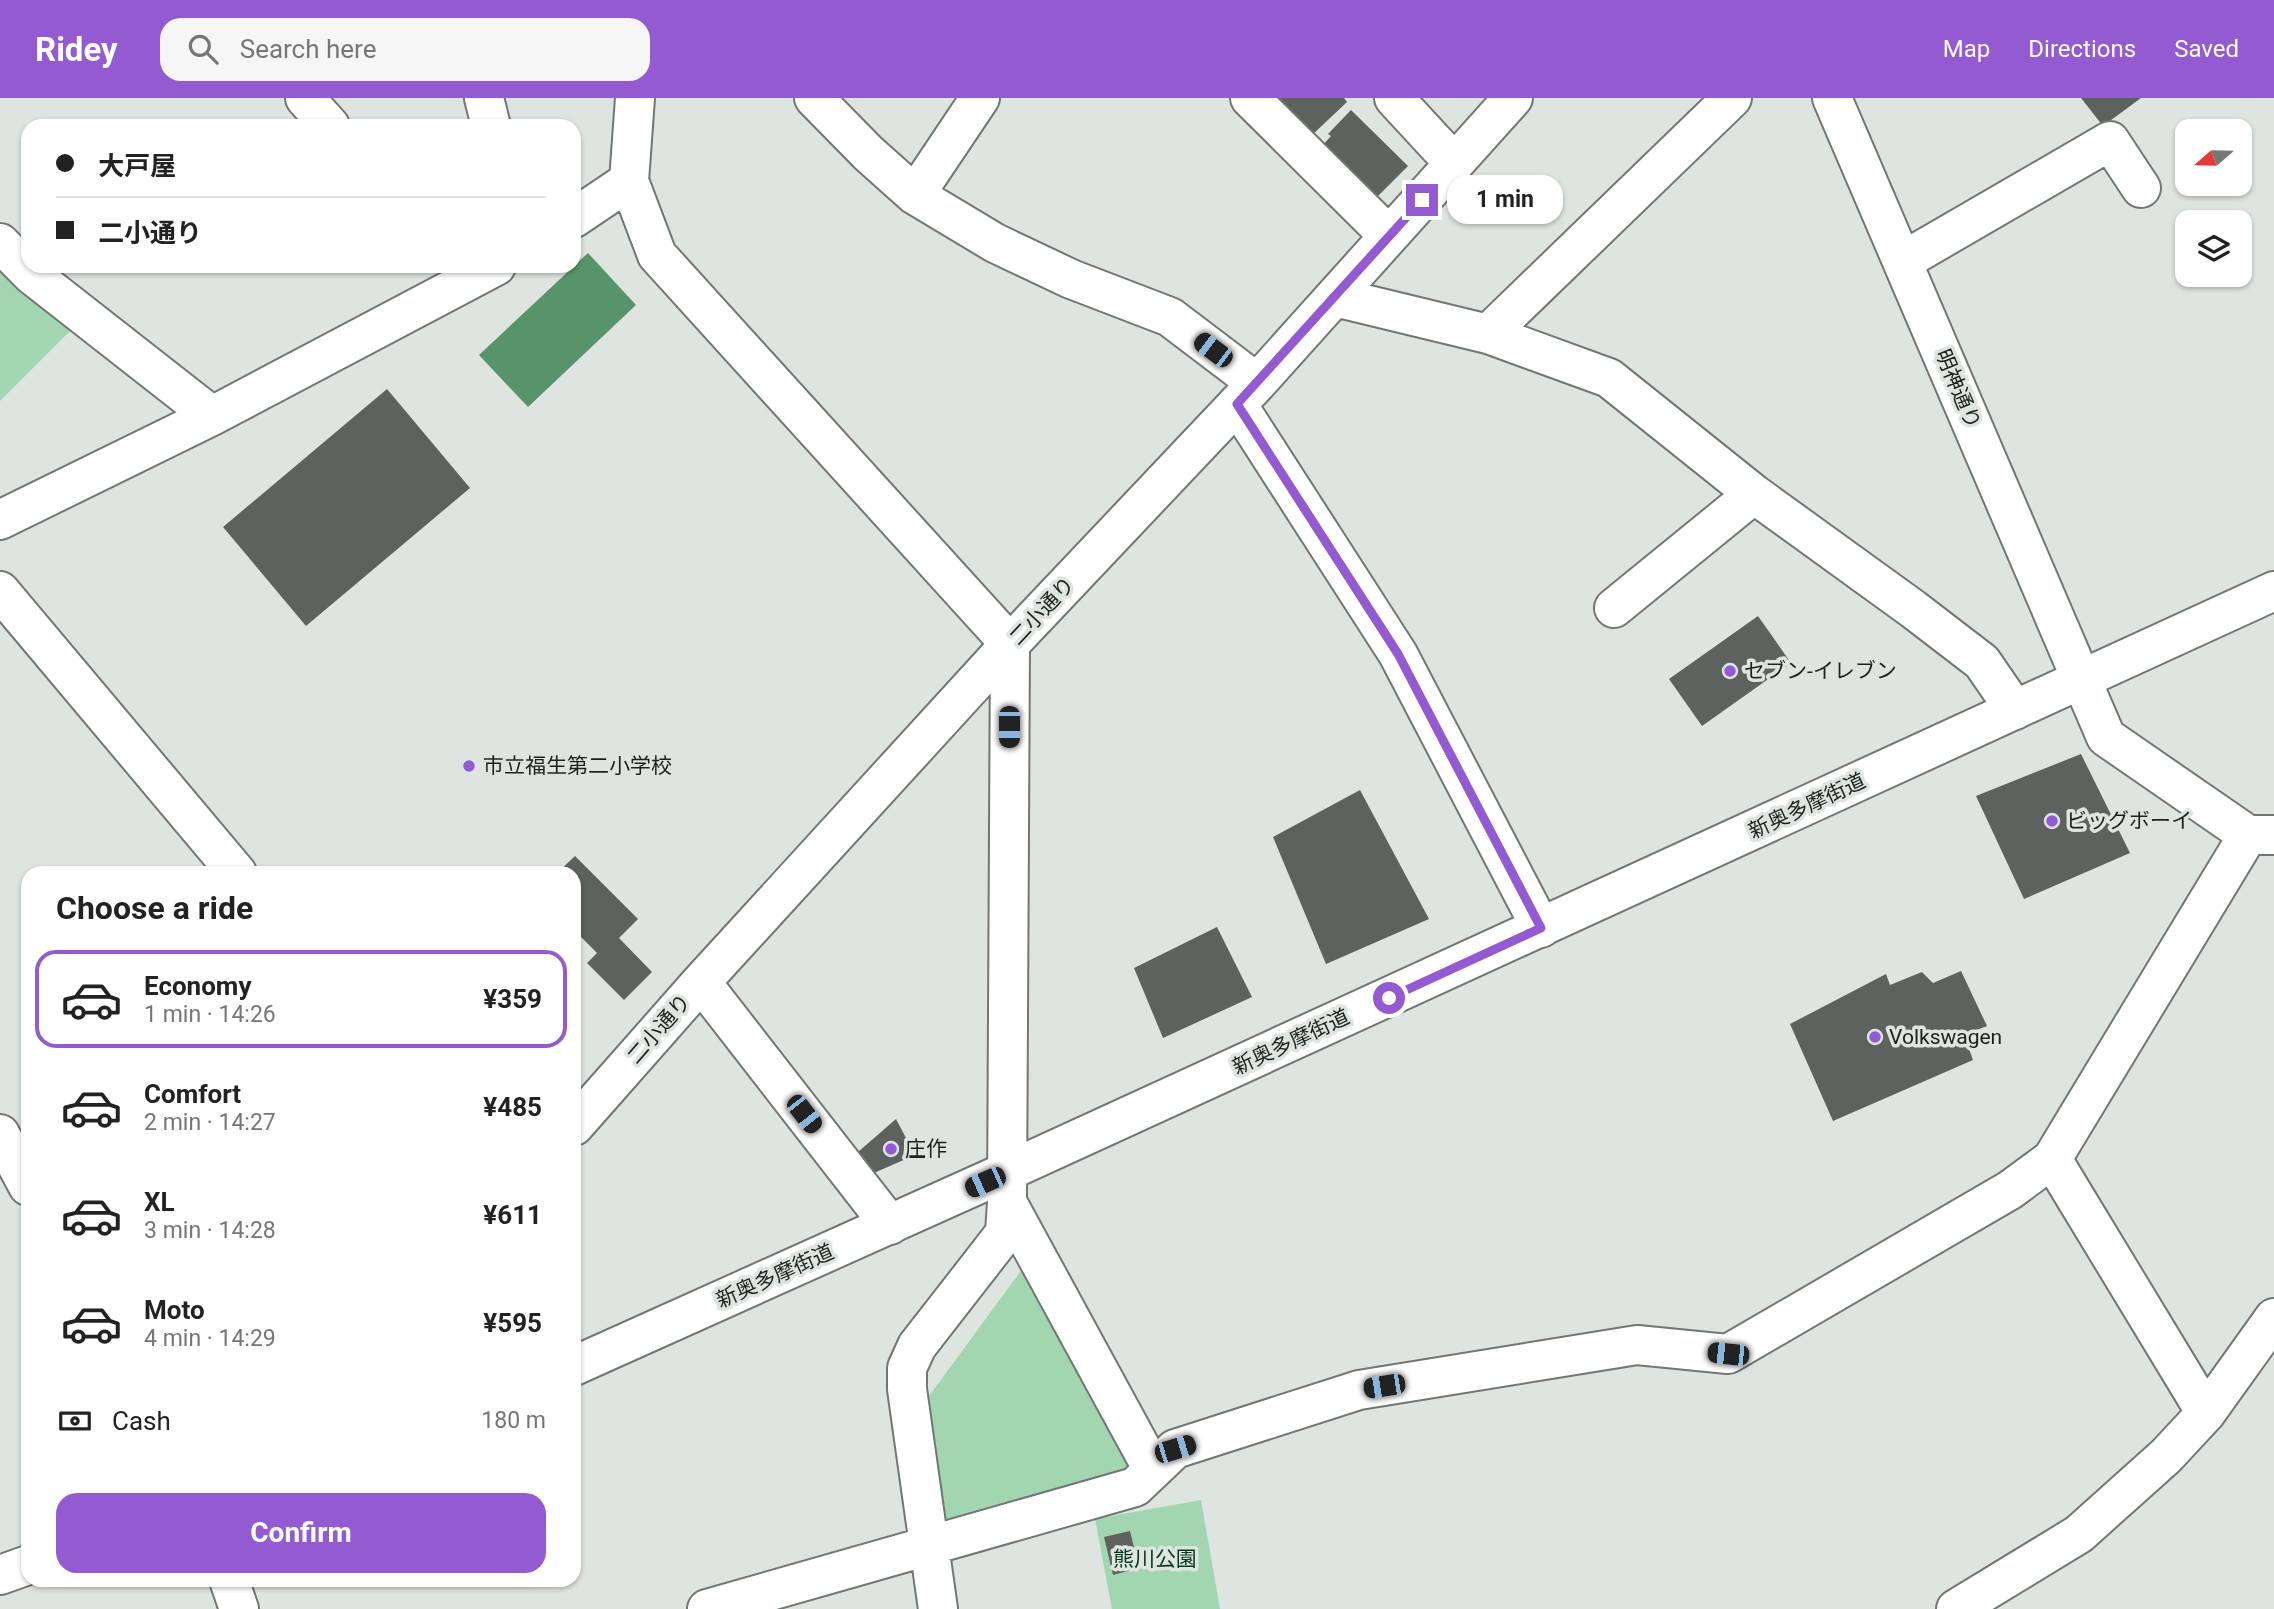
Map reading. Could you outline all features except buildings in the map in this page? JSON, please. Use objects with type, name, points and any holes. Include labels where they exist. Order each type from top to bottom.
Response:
[{"type":"street","points":[[305,98],[324,119]]},
{"type":"street","points":[[484,98],[489,119]]},
{"type":"street","points":[[635,98],[629,181],[657,255],[1010,644],[1008,1187],[1005,1234],[917,1346],[907,1368],[907,1389],[938,1609]]},
{"type":"street","points":[[814,98],[868,153],[915,195],[995,243],[1049,269],[1170,317],[1247,393],[1398,654],[1541,928]]},
{"type":"street","points":[[915,195],[980,98]]},
{"type":"street","points":[[1250,98],[1389,236]]},
{"type":"street","points":[[1394,98],[1454,163]]},
{"type":"street","name":"二小通り","points":[[581,1118],[701,982],[1010,644],[1247,393],[1513,98]]},
{"type":"street","points":[[1488,334],[1732,98]]},
{"type":"street","name":"明神通り","points":[[1832,98],[2106,737],[2110,742],[2266,830]]},
{"type":"street","points":[[1903,261],[2110,141],[2141,188]]},
{"type":"street","points":[[581,213],[629,181]]},
{"type":"street","points":[[0,243],[21,264]]},
{"type":"street","points":[[30,273],[212,416]]},
{"type":"street","points":[[0,520],[212,416],[469,273]]},
{"type":"street","points":[[1335,297],[1488,334],[1609,378],[1754,494],[1982,662],[2015,710]]},
{"type":"street","points":[[1614,608],[1754,494]]},
{"type":"street","points":[[0,591],[229,866]]},
{"type":"street","name":"新奥多摩街道","points":[[581,1363],[890,1225],[1008,1187],[1541,928],[2274,591]]},
{"type":"street","points":[[707,1609],[1135,1488],[1175,1449],[1359,1390],[1637,1345],[1728,1354],[2010,1190],[2052,1159],[2266,830]]},
{"type":"street","points":[[701,982],[890,1225]]},
{"type":"street","points":[[0,1134],[21,1173]]},
{"type":"street","points":[[2052,1159],[2206,1413]]},
{"type":"street","points":[[1008,1187],[1153,1470]]},
{"type":"street","points":[[1956,1609],[2079,1534],[2166,1457],[2206,1413],[2274,1318]]},
{"type":"street","points":[[0,1575],[21,1568]]},
{"type":"street","points":[[231,1587],[239,1609]]},
{"type":"green space","points":[[0,273],[71,330],[0,401]]},
{"type":"green space","points":[[1023,1268],[1138,1464],[945,1535],[924,1403]]},
{"type":"green space","name":"熊川公園","points":[[1201,1500],[1220,1609],[1112,1609],[1095,1519]]},
{"type":"shaded area","points":[[588,253],[636,305],[528,407],[479,355],[567,273],[581,273],[581,260]]},
{"type":"place","name":"セブン-イレブン","points":[[1730,671]]},
{"type":"place","name":"市立福生第二小学校","points":[[469,766]]},
{"type":"place","name":"ビッグボーイ","points":[[2052,821]]},
{"type":"place","name":"Volkswagen","points":[[1875,1037]]},
{"type":"place","name":"庄作","points":[[891,1149]]},
{"type":"route","points":[[1389,998],[1541,928],[1398,654],[1237,404],[1422,200]]}]
